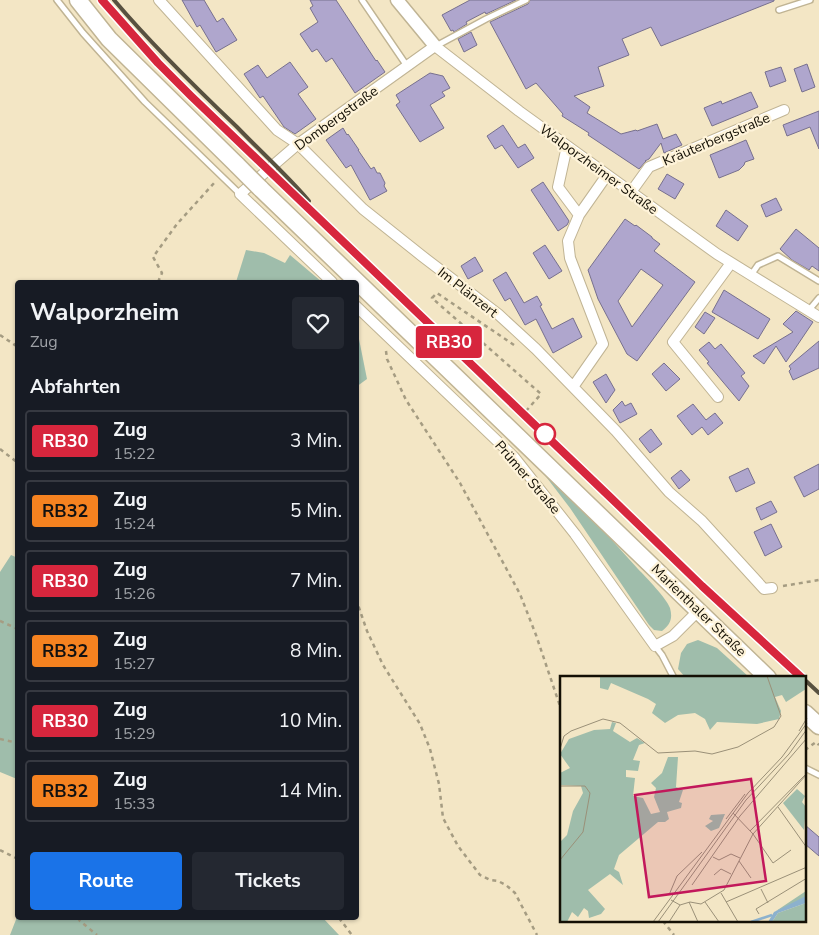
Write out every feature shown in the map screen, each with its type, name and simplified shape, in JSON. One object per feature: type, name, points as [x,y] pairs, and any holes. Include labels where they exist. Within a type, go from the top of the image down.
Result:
[{"type":"main road","name":"Marienthaler Straße","points":[[78,0],[109,39],[356,280]]},
{"type":"main road","name":"Marienthaler Straße","points":[[359,283],[766,676]]},
{"type":"main road","points":[[806,714],[819,726]]},
{"type":"street","name":"Im Plänzert","points":[[159,0],[277,130],[298,144],[363,209],[498,314],[573,386],[616,431],[669,492],[702,522],[764,589],[772,588]]},
{"type":"street","name":"Walporzheimer Straße","points":[[397,0],[435,46],[519,111],[716,254],[819,317]]},
{"type":"street","name":"Dombergstraße","points":[[240,194],[298,144],[435,46]]},
{"type":"street","name":"Kräuterbergstraße","points":[[631,192],[649,167],[784,110]]},
{"type":"street","points":[[567,146],[558,187],[579,215]]},
{"type":"street","points":[[573,386],[603,344],[570,258],[568,241],[579,215],[607,175]]},
{"type":"street","points":[[240,194],[330,280]]},
{"type":"street","points":[[718,398],[673,342],[731,263]]},
{"type":"street","name":"Prümer Straße","points":[[359,309],[514,457],[576,534],[655,646]]},
{"type":"street","points":[[655,646],[673,636],[699,610]]},
{"type":"lane","points":[[57,0],[83,33],[146,102],[240,194]]},
{"type":"lane","points":[[362,0],[407,66]]},
{"type":"lane","points":[[435,46],[526,0]]},
{"type":"lane","points":[[778,10],[810,0]]},
{"type":"lane","points":[[751,275],[758,265],[778,256],[819,281]]},
{"type":"lane","points":[[809,310],[819,298]]},
{"type":"lane","name":"Prümer Straße","points":[[655,646],[673,676]]},
{"type":"lane","points":[[806,768],[819,774]]},
{"type":"path","points":[[159,280],[162,273],[154,257],[177,224],[222,175]]},
{"type":"path","points":[[516,347],[437,293],[432,298],[541,394],[535,404],[526,411]]},
{"type":"path","points":[[382,332],[387,359],[406,400],[460,483],[520,594],[560,706]]},
{"type":"path","points":[[0,335],[15,345]]},
{"type":"path","points":[[0,449],[15,461]]},
{"type":"path","points":[[772,588],[819,580]]},
{"type":"path","points":[[359,609],[366,631],[383,665],[420,724],[430,749],[443,818],[458,846],[480,875],[506,885],[515,893],[537,935]]},
{"type":"path","points":[[0,621],[15,628]]},
{"type":"path","points":[[0,739],[15,742]]},
{"type":"path","points":[[806,749],[816,742],[819,745]]},
{"type":"path","points":[[0,850],[15,858]]},
{"type":"path","points":[[79,920],[97,935]]},
{"type":"path","points":[[340,920],[352,935]]},
{"type":"path","points":[[664,922],[674,935]]},
{"type":"green space","points":[[246,250],[264,253],[285,263],[290,255],[320,280],[237,280]]},
{"type":"green space","points":[[359,339],[367,379],[359,385]]},
{"type":"green space","points":[[534,461],[588,514],[665,599],[670,608],[671,619],[662,631],[654,630],[649,625],[570,508]]},
{"type":"green space","points":[[11,555],[15,557],[15,778],[0,772],[0,572]]},
{"type":"green space","points":[[698,640],[717,648],[748,676],[684,676],[678,669],[681,653],[687,644]]},
{"type":"green space","points":[[16,920],[325,920],[339,935],[10,935]]},
{"type":"building","points":[[182,0],[204,0],[217,22],[223,18],[237,40],[216,52],[200,25],[197,27]]},
{"type":"building","points":[[310,0],[336,0],[385,72],[355,93],[332,58],[326,62],[317,49],[312,52],[300,34],[318,22],[310,8],[313,6]]},
{"type":"building","points":[[470,0],[516,0],[486,14],[485,12],[466,22],[467,24],[454,32],[453,30],[451,31],[442,15]]},
{"type":"building","points":[[530,0],[774,1],[661,46],[651,27],[622,39],[629,55],[598,67],[604,86],[574,96],[590,107],[587,113],[621,134],[657,124],[663,139],[676,134],[682,145],[664,153],[661,143],[639,169],[562,116],[563,114],[536,83],[526,89],[490,22],[528,4]]},
{"type":"building","points":[[471,32],[477,45],[464,52],[458,39]]},
{"type":"building","points":[[290,62],[308,87],[298,94],[316,119],[295,134],[284,127],[263,96],[260,98],[244,74],[258,65],[267,78]]},
{"type":"building","points":[[807,64],[815,87],[802,92],[794,69]]},
{"type":"building","points":[[781,67],[786,81],[770,87],[765,72]]},
{"type":"building","points":[[430,73],[443,76],[450,88],[442,92],[445,96],[430,105],[444,128],[420,142],[396,105],[400,102],[396,95]]},
{"type":"building","points":[[751,92],[758,107],[712,126],[704,108],[721,101],[722,104]]},
{"type":"building","points":[[819,111],[819,149],[810,127],[787,136],[783,125]]},
{"type":"building","points":[[503,125],[518,148],[525,144],[534,158],[518,168],[502,145],[495,149],[487,136]]},
{"type":"building","points":[[343,128],[371,169],[374,167],[377,173],[380,173],[385,183],[384,186],[387,191],[370,200],[351,165],[346,168],[326,140]]},
{"type":"building","points":[[746,140],[754,159],[745,162],[739,170],[719,178],[710,155]]},
{"type":"building","points":[[667,174],[684,184],[675,199],[658,189]]},
{"type":"building","points":[[543,182],[569,221],[567,225],[558,231],[531,190]]},
{"type":"building","points":[[776,198],[782,210],[766,217],[761,205]]},
{"type":"building","points":[[726,210],[748,226],[738,241],[716,226]]},
{"type":"building","points":[[625,219],[636,225],[660,244],[654,251],[695,282],[637,361],[627,354],[598,299],[588,270]],"holes":[[[641,269],[663,285],[632,327],[618,301]]]},
{"type":"building","points":[[796,229],[819,248],[819,271],[812,266],[809,270],[792,260],[780,249]]},
{"type":"building","points":[[545,245],[562,271],[549,279],[533,253]]},
{"type":"building","points":[[475,257],[483,271],[468,279],[461,266]]},
{"type":"building","points":[[506,272],[524,303],[537,296],[552,329],[573,318],[582,337],[553,353],[536,319],[525,325],[510,298],[505,301],[493,280]]},
{"type":"building","points":[[724,290],[770,319],[758,339],[712,312]]},
{"type":"building","points":[[796,311],[813,322],[786,362],[776,346],[764,364],[753,356],[793,332],[783,324]]},
{"type":"building","points":[[705,312],[715,318],[704,334],[695,327]]},
{"type":"building","points":[[819,341],[819,368],[793,380],[789,366]]},
{"type":"building","points":[[709,342],[715,349],[721,344],[745,373],[741,376],[749,386],[739,401],[707,363],[709,362],[699,350]]},
{"type":"building","points":[[664,363],[680,379],[666,391],[652,374]]},
{"type":"building","points":[[606,374],[615,390],[606,403],[593,382]]},
{"type":"building","points":[[622,401],[625,406],[631,403],[637,414],[620,423],[613,410]]},
{"type":"building","points":[[693,404],[706,420],[715,413],[723,423],[708,435],[702,427],[692,435],[677,416]]},
{"type":"building","points":[[651,429],[662,444],[650,453],[639,439]]},
{"type":"building","points":[[819,464],[819,489],[804,497],[794,477]]},
{"type":"building","points":[[748,468],[755,483],[736,492],[729,477]]},
{"type":"building","points":[[681,470],[690,480],[679,489],[671,478]]},
{"type":"building","points":[[771,501],[777,512],[761,520],[756,508]]},
{"type":"building","points":[[771,524],[782,547],[765,556],[754,532]]},
{"type":"building","points":[[806,826],[819,837],[819,856],[806,845]]},
{"type":"railway","points":[[102,0],[158,63],[191,96],[702,585],[800,676]]},
{"type":"railway","points":[[114,0],[174,65],[309,201]]},
{"type":"railway","points":[[806,681],[819,693]]},
{"type":"train","name":"RB30","points":[[102,0],[132,35],[191,96],[702,586],[800,676]]}]
